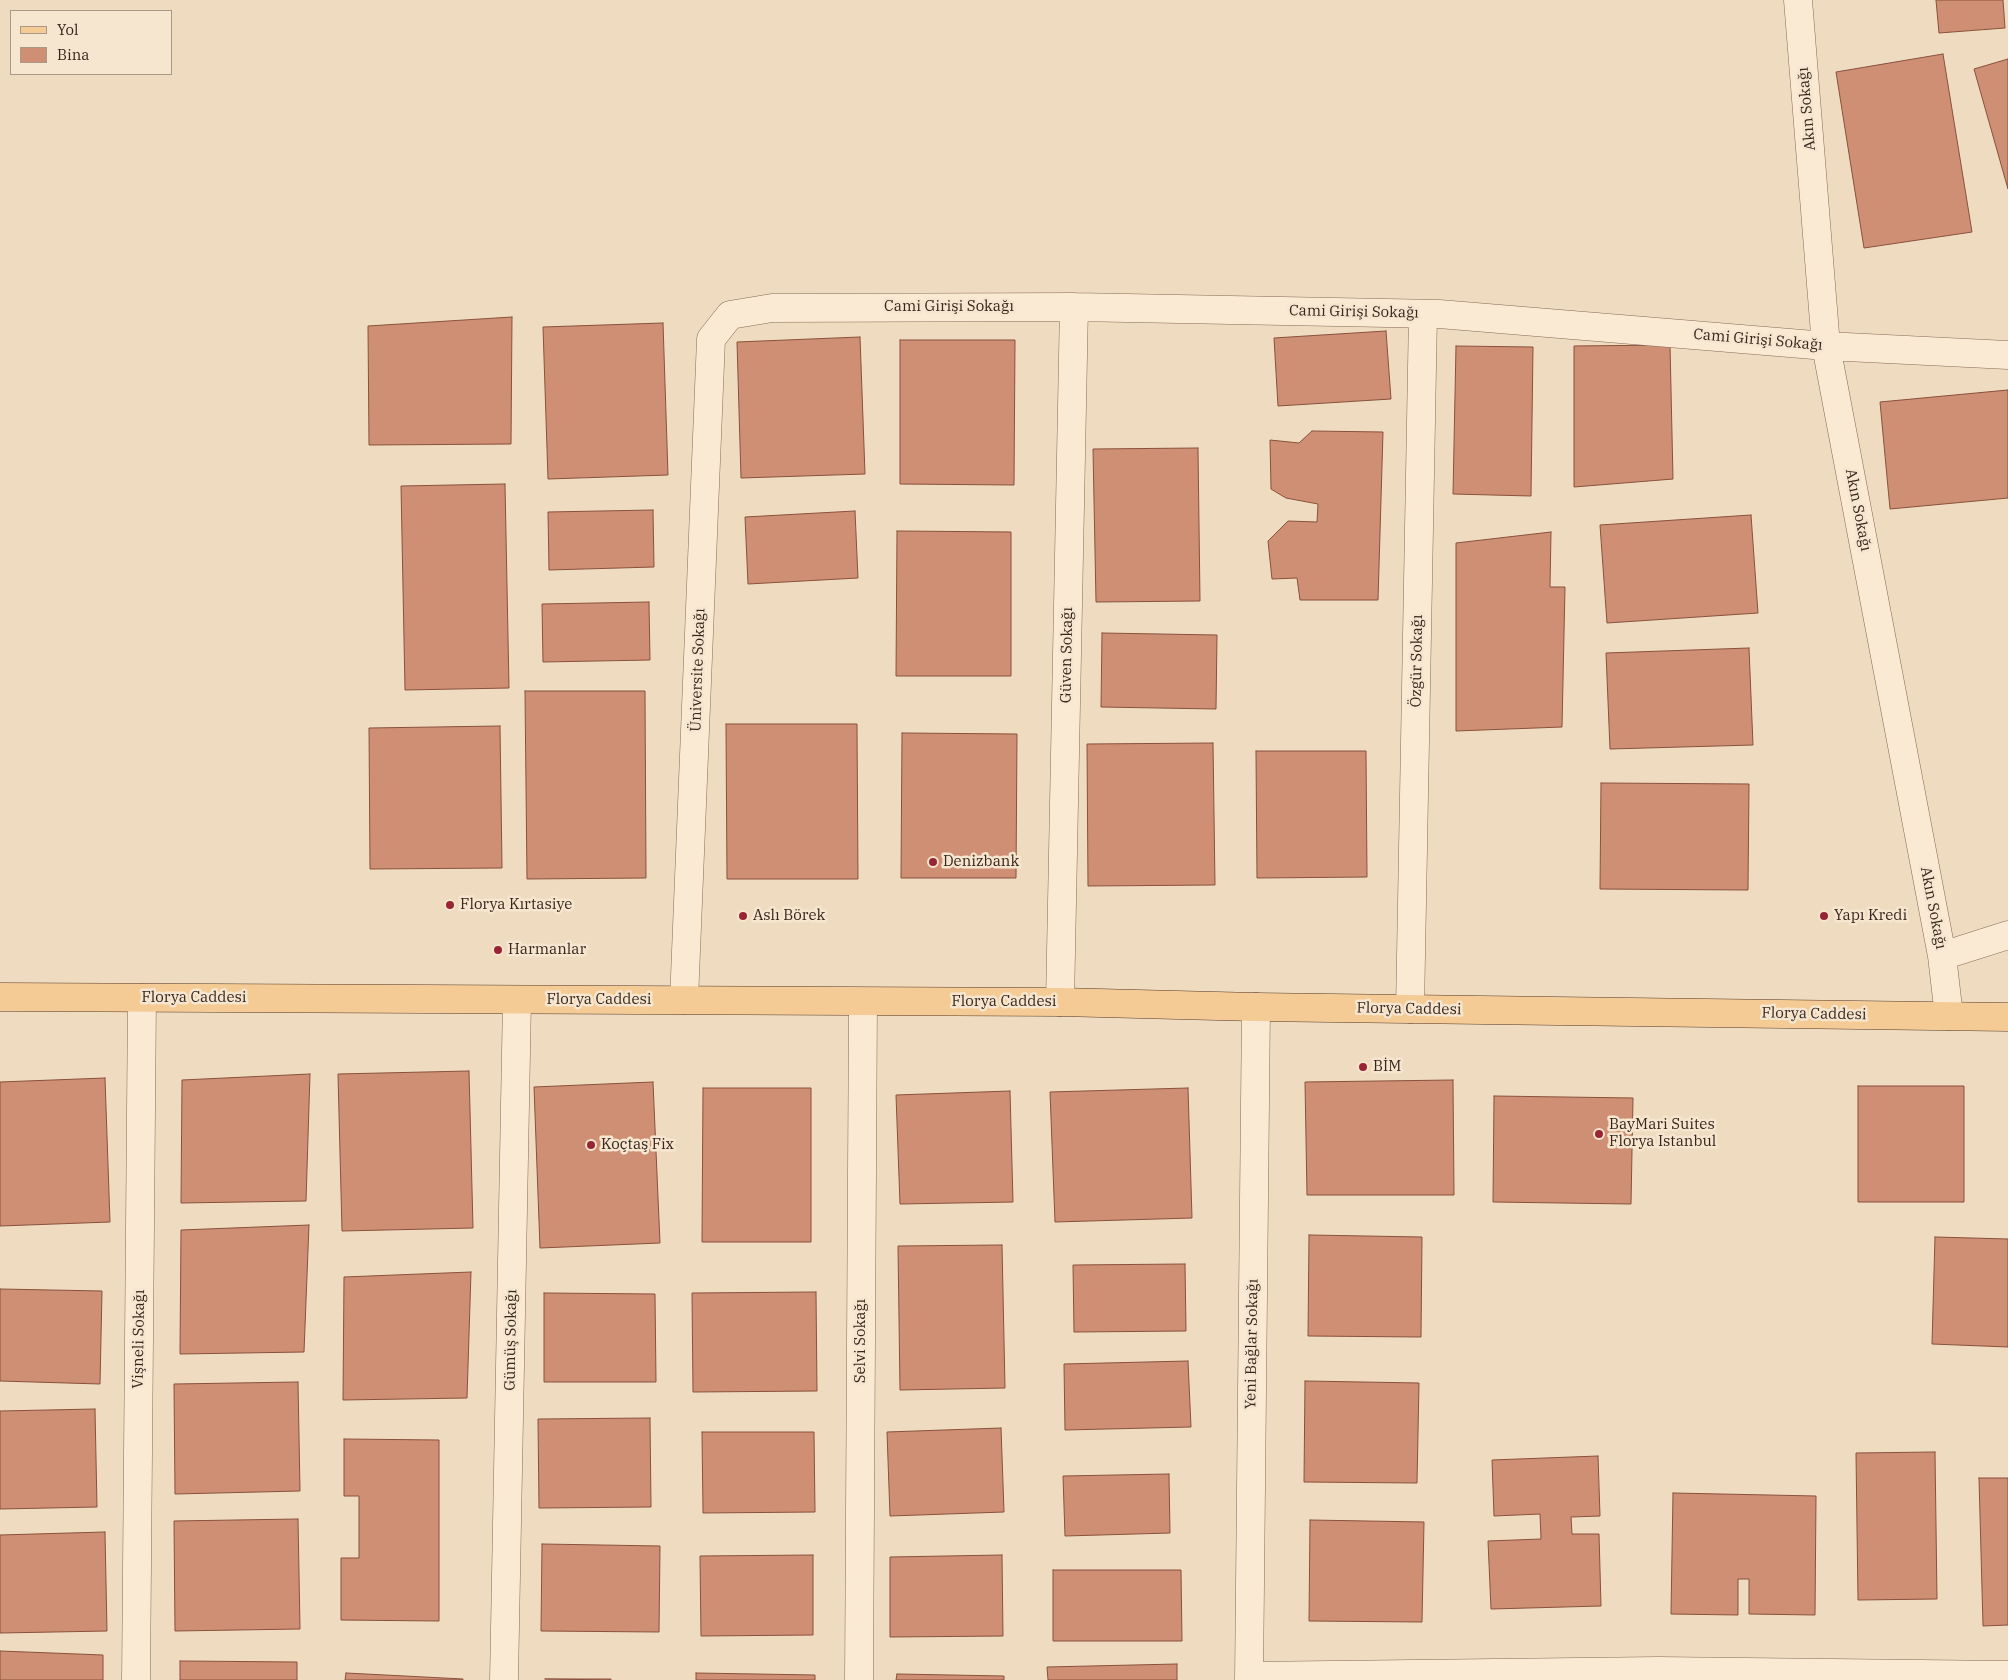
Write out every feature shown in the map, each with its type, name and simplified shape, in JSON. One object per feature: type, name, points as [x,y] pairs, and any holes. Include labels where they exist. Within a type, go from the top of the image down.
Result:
[{"type":"main road","name":"Florya Caddesi","points":[[0,997],[1060,1002],[1256,1007],[2008,1016]]},
{"type":"street","name":"Akın Sokağı","points":[[1798,0],[1826,346],[1942,956],[1949,1016]]},
{"type":"street","name":"Cami Girişi Sokağı","points":[[711,339],[730,314],[772,308],[1074,307],[1424,314],[1826,346],[2008,355]]},
{"type":"street","name":"Güven Sokağı","points":[[1060,1002],[1074,307]]},
{"type":"street","name":"Özgür Sokağı","points":[[1410,1009],[1424,314]]},
{"type":"street","name":"Üniversite Sokağı","points":[[684,1000],[711,339]]},
{"type":"street","points":[[1942,956],[2008,934]]},
{"type":"street","name":"Vişneli Sokağı","points":[[136,1680],[142,998]]},
{"type":"street","name":"Gümüş Sokağı","points":[[504,1680],[517,1000]]},
{"type":"street","name":"Selvi Sokağı","points":[[859,1680],[863,1002]]},
{"type":"street","name":"Yeni Bağlar Sokağı","points":[[1249,1678],[1256,1007]]},
{"type":"street","points":[[1249,1678],[2008,1675]]},
{"type":"building","points":[[1936,0],[2003,0],[2005,28],[1939,33]]},
{"type":"building","points":[[1943,54],[1972,232],[1864,248],[1836,72]]},
{"type":"building","points":[[2008,59],[2008,189],[1974,69]]},
{"type":"building","points":[[512,317],[511,444],[369,445],[368,326]]},
{"type":"building","points":[[663,323],[668,475],[548,479],[543,327]]},
{"type":"building","points":[[1386,331],[1391,399],[1278,406],[1274,338]]},
{"type":"building","points":[[860,337],[865,474],[741,478],[737,342]]},
{"type":"building","points":[[900,340],[1015,340],[1014,485],[900,484]]},
{"type":"building","points":[[1670,345],[1673,479],[1574,487],[1574,346]]},
{"type":"building","points":[[1456,346],[1533,347],[1531,496],[1453,494]]},
{"type":"building","points":[[2008,390],[2008,498],[1890,509],[1880,402]]},
{"type":"building","points":[[1312,431],[1383,432],[1378,600],[1300,600],[1297,578],[1272,579],[1268,541],[1288,521],[1317,522],[1318,504],[1286,498],[1271,489],[1270,440],[1299,443]]},
{"type":"building","points":[[1198,448],[1200,601],[1096,602],[1093,449]]},
{"type":"building","points":[[505,484],[509,688],[405,690],[401,486]]},
{"type":"building","points":[[653,510],[654,567],[549,570],[548,512]]},
{"type":"building","points":[[855,511],[858,578],[748,584],[745,517]]},
{"type":"building","points":[[1751,515],[1758,613],[1607,623],[1600,525]]},
{"type":"building","points":[[897,531],[1011,532],[1011,676],[896,676]]},
{"type":"building","points":[[1551,532],[1550,587],[1565,587],[1562,727],[1456,731],[1456,543]]},
{"type":"building","points":[[649,602],[650,660],[543,662],[542,604]]},
{"type":"building","points":[[1102,633],[1217,635],[1216,709],[1101,707]]},
{"type":"building","points":[[1749,648],[1753,745],[1610,749],[1606,653]]},
{"type":"building","points":[[525,691],[645,691],[646,878],[527,879]]},
{"type":"building","points":[[726,724],[857,724],[858,879],[727,879]]},
{"type":"building","points":[[500,726],[502,868],[370,869],[369,728]]},
{"type":"building","points":[[902,733],[1017,734],[1016,878],[901,878]]},
{"type":"building","points":[[1213,743],[1215,885],[1088,886],[1087,744]]},
{"type":"building","points":[[1256,751],[1366,751],[1367,877],[1257,878]]},
{"type":"building","points":[[1601,783],[1749,784],[1748,890],[1600,889]]},
{"type":"building","points":[[469,1071],[473,1228],[342,1231],[338,1074]]},
{"type":"building","points":[[310,1074],[306,1201],[181,1203],[182,1080]]},
{"type":"building","points":[[105,1078],[110,1222],[0,1226],[0,1082]]},
{"type":"building","points":[[1453,1080],[1454,1195],[1307,1195],[1305,1082]]},
{"type":"building","points":[[653,1082],[660,1243],[540,1248],[534,1087]]},
{"type":"building","points":[[1858,1086],[1964,1086],[1964,1202],[1858,1202]]},
{"type":"building","points":[[703,1088],[811,1088],[811,1242],[702,1242]]},
{"type":"building","points":[[1188,1088],[1192,1218],[1055,1222],[1050,1092]]},
{"type":"building","points":[[1010,1091],[1013,1202],[900,1204],[896,1095]]},
{"type":"building","points":[[1494,1096],[1633,1098],[1631,1204],[1493,1202]]},
{"type":"building","points":[[309,1225],[304,1352],[180,1354],[181,1230]]},
{"type":"building","points":[[1309,1235],[1422,1237],[1421,1337],[1308,1336]]},
{"type":"building","points":[[1935,1237],[2008,1239],[2008,1347],[1932,1344]]},
{"type":"building","points":[[1002,1245],[1005,1388],[900,1390],[898,1246]]},
{"type":"building","points":[[1185,1264],[1186,1331],[1074,1332],[1073,1265]]},
{"type":"building","points":[[471,1272],[467,1398],[343,1400],[344,1277]]},
{"type":"building","points":[[0,1289],[102,1291],[100,1384],[0,1381]]},
{"type":"building","points":[[816,1292],[817,1391],[693,1392],[692,1293]]},
{"type":"building","points":[[544,1293],[655,1294],[656,1382],[544,1382]]},
{"type":"building","points":[[1188,1361],[1191,1427],[1065,1430],[1064,1364]]},
{"type":"building","points":[[1305,1381],[1419,1383],[1417,1483],[1304,1482]]},
{"type":"building","points":[[298,1382],[300,1491],[175,1494],[174,1384]]},
{"type":"building","points":[[95,1409],[97,1507],[0,1509],[0,1411]]},
{"type":"building","points":[[650,1418],[651,1507],[539,1508],[538,1419]]},
{"type":"building","points":[[1001,1428],[1004,1512],[890,1516],[887,1432]]},
{"type":"building","points":[[702,1432],[814,1432],[815,1512],[703,1513]]},
{"type":"building","points":[[344,1439],[439,1440],[439,1621],[341,1620],[341,1558],[359,1558],[359,1496],[344,1496]]},
{"type":"building","points":[[1935,1452],[1937,1599],[1858,1600],[1856,1453]]},
{"type":"building","points":[[1598,1456],[1600,1516],[1571,1517],[1572,1534],[1599,1534],[1601,1606],[1491,1609],[1488,1541],[1541,1539],[1540,1514],[1494,1516],[1492,1460]]},
{"type":"building","points":[[1169,1474],[1170,1533],[1065,1536],[1063,1476]]},
{"type":"building","points":[[1979,1478],[2008,1478],[2008,1625],[1983,1626]]},
{"type":"building","points":[[1673,1493],[1816,1496],[1815,1615],[1749,1614],[1749,1579],[1738,1579],[1738,1615],[1671,1614]]},
{"type":"building","points":[[298,1519],[300,1629],[175,1631],[174,1521]]},
{"type":"building","points":[[1310,1520],[1424,1522],[1422,1622],[1309,1621]]},
{"type":"building","points":[[105,1532],[107,1631],[0,1633],[0,1535]]},
{"type":"building","points":[[542,1544],[660,1546],[659,1632],[541,1631]]},
{"type":"building","points":[[813,1555],[813,1635],[701,1636],[700,1556]]},
{"type":"building","points":[[1002,1555],[1003,1636],[890,1637],[890,1557]]},
{"type":"building","points":[[1053,1570],[1181,1570],[1182,1641],[1053,1641]]},
{"type":"building","points":[[0,1651],[103,1655],[103,1680],[0,1680]]},
{"type":"building","points":[[180,1661],[297,1662],[297,1680],[180,1680]]},
{"type":"building","points":[[1177,1664],[1177,1680],[1048,1680],[1047,1667]]},
{"type":"building","points":[[346,1673],[463,1679],[463,1680],[345,1680]]},
{"type":"building","points":[[696,1673],[815,1675],[815,1680],[696,1680]]},
{"type":"building","points":[[897,1674],[1004,1676],[1004,1680],[896,1680]]},
{"type":"building","points":[[545,1679],[611,1679],[611,1680]]},
{"type":"place","name":"Denizbank","points":[[933,862]]},
{"type":"place","name":"Florya Kırtasiye","points":[[450,905]]},
{"type":"place","name":"Aslı Börek","points":[[743,916]]},
{"type":"place","name":"Yapı Kredi","points":[[1824,916]]},
{"type":"place","name":"Harmanlar","points":[[498,950]]},
{"type":"place","name":"BİM","points":[[1363,1067]]},
{"type":"place","name":"BayMari Suites Florya Istanbul","points":[[1599,1134]]},
{"type":"place","name":"Koçtaş Fix","points":[[591,1145]]}]
